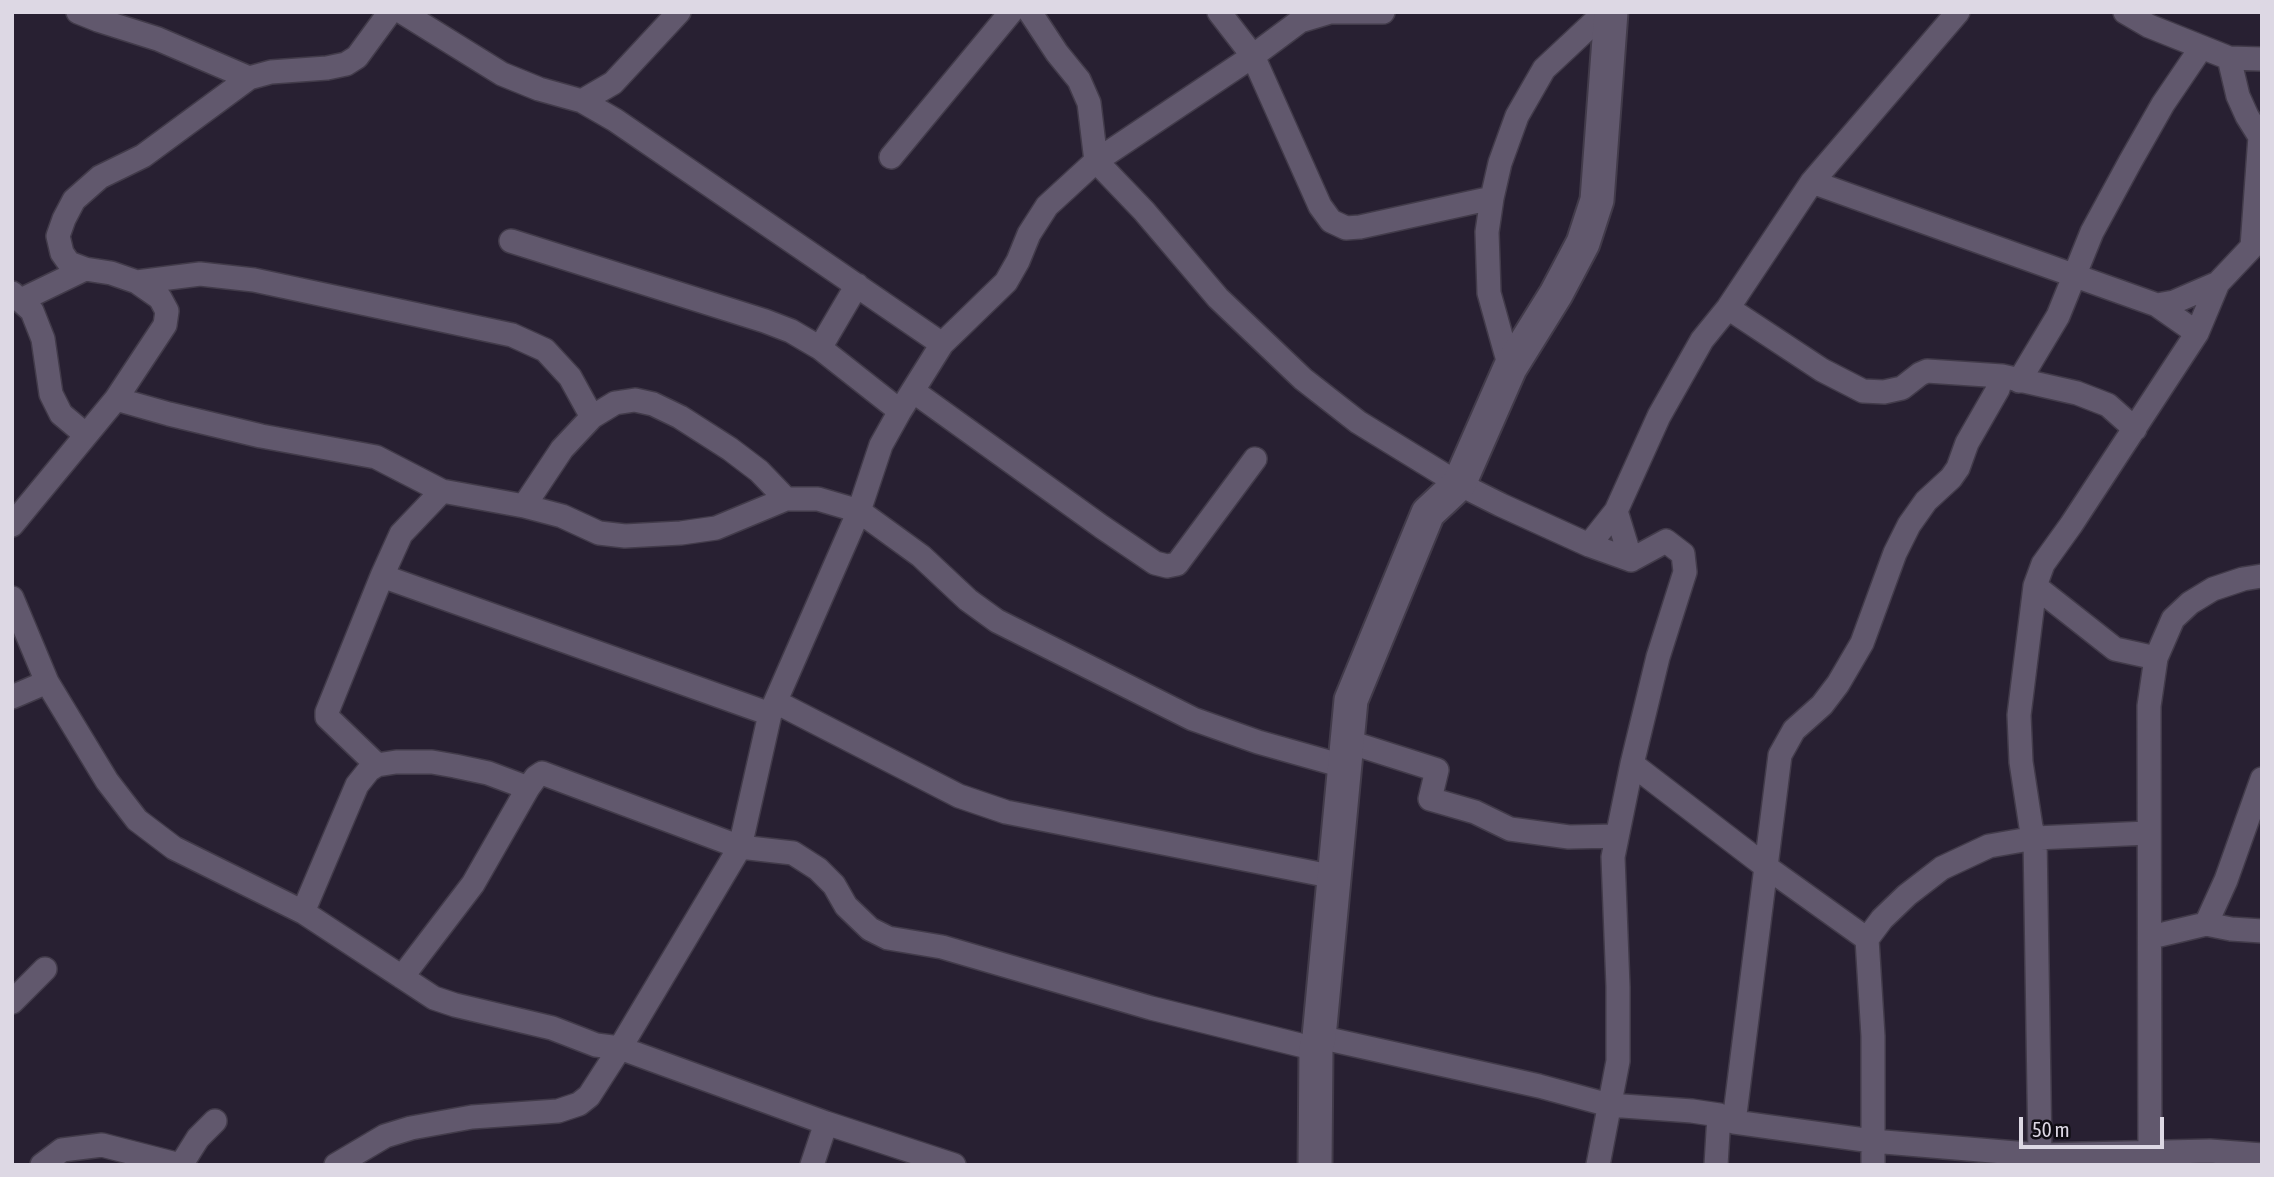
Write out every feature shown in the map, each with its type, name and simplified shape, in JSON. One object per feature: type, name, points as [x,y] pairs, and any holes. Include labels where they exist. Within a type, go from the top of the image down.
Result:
[{"type":"street","points":[[78,12],[158,39],[249,78]]},
{"type":"street","points":[[12,525],[116,399],[165,325],[167,311],[160,298],[137,282],[111,273],[85,270],[69,263],[62,253],[58,236],[74,200],[87,186],[143,156],[249,78],[271,72],[346,64],[357,57],[390,12]]},
{"type":"street","points":[[582,101],[613,83],[679,12]]},
{"type":"street","points":[[891,157],[1011,12]]},
{"type":"street","points":[[1030,12],[1079,80],[1088,103],[1096,160],[1144,211],[1218,298],[1303,379],[1358,422],[1459,484],[1589,545],[1630,560],[1666,541],[1683,554],[1685,572],[1658,657],[1613,857],[1618,1061],[1598,1165]]},
{"type":"street","points":[[1219,12],[1254,56],[1320,206],[1331,221],[1346,228],[1360,227],[1492,198]]},
{"type":"street","points":[[336,1165],[385,1136],[411,1128],[472,1117],[558,1111],[579,1104],[589,1096],[740,846],[773,708],[859,511],[881,444],[942,344],[1006,282],[1029,234],[1047,206],[1096,160],[1254,56],[1300,21],[1330,12],[1383,12]]},
{"type":"street","points":[[1510,368],[1489,293],[1487,232],[1500,163],[1517,117],[1544,69],[1605,12]]},
{"type":"street","points":[[1315,1165],[1318,1043],[1351,700],[1428,513],[1459,484],[1510,368],[1556,294],[1583,243],[1597,200],[1611,12]]},
{"type":"street","points":[[1589,545],[1616,511],[1659,416],[1702,340],[1728,308],[1812,182],[1958,12]]},
{"type":"street","points":[[2125,12],[2149,26],[2229,58],[2262,60]]},
{"type":"street","points":[[416,16],[502,74],[538,89],[582,101],[615,120],[942,344]]},
{"type":"street","points":[[1716,1165],[1727,1119],[1780,755],[1787,740],[1807,717],[1822,705],[1862,643],[1895,553],[1909,525],[1926,501],[1951,478],[1958,468],[1967,443],[1998,389],[2011,378],[2058,316],[2092,232],[2163,104],[2201,48]]},
{"type":"street","points":[[2157,305],[2174,302],[2218,283],[2258,245],[2261,138],[2247,117],[2238,96],[2229,58]]},
{"type":"street","points":[[613,83],[615,120]]},
{"type":"street","points":[[1812,182],[2157,305],[2197,333]]},
{"type":"street","points":[[511,240],[791,331],[820,348],[900,411]]},
{"type":"street","points":[[85,270],[17,297],[32,311],[43,338],[51,394],[61,414],[86,435]]},
{"type":"street","points":[[137,282],[200,274],[254,280],[512,335],[545,350],[569,377],[592,417]]},
{"type":"street","points":[[2040,1155],[2035,838],[2021,762],[2018,715],[2035,586],[2043,564],[2197,333],[2218,283]]},
{"type":"street","points":[[820,348],[857,285]]},
{"type":"street","points":[[1728,308],[1822,370],[1863,391],[1902,388],[1927,371],[2011,378],[2077,393],[2108,405],[2134,429]]},
{"type":"street","points":[[913,391],[1134,549],[1155,563],[1167,566],[1177,564],[1255,459]]},
{"type":"street","points":[[116,399],[261,436],[376,457],[442,491],[562,516],[599,533],[625,536],[716,528],[786,499],[818,499],[859,511],[921,556],[968,600],[997,621],[1193,719],[1258,742],[1437,770],[1430,799],[1475,813],[1510,828],[1569,837],[1616,836]]},
{"type":"street","points":[[524,506],[562,449],[592,417],[615,403],[635,400],[653,404],[680,417],[730,449],[759,471],[786,499]]},
{"type":"street","points":[[377,765],[327,717],[334,692],[401,534],[442,491]]},
{"type":"street","points":[[1616,511],[1630,560]]},
{"type":"street","points":[[382,576],[773,708],[959,796],[1006,813],[1335,877]]},
{"type":"street","points":[[2150,1159],[2149,706],[2156,658],[2173,619],[2189,603],[2213,589],[2262,576]]},
{"type":"street","points":[[2035,586],[2115,649],[2156,658]]},
{"type":"street","points":[[12,598],[47,682],[107,781],[137,820],[174,848],[303,912],[434,998],[526,1021],[596,1045],[620,1048],[826,1123],[954,1165]]},
{"type":"street","points":[[12,697],[47,682]]},
{"type":"street","points":[[303,912],[357,785],[369,770],[377,765],[432,762],[488,773],[528,788]]},
{"type":"street","points":[[1632,764],[1765,866],[1867,939]]},
{"type":"street","points":[[402,977],[473,884],[528,788],[536,777],[548,773],[740,846],[793,853],[818,869],[834,885],[846,906],[870,929],[888,938],[943,947],[1150,1008],[1539,1086],[1609,1105],[1692,1111],[1727,1119],[1872,1141],[2040,1155],[2150,1159],[2210,1152],[2262,1156]]},
{"type":"street","points":[[2206,924],[2226,880],[2262,779]]},
{"type":"street","points":[[1873,1165],[1873,1036],[1867,939],[1882,919],[1941,868],[1989,846],[2035,838],[2148,833]]},
{"type":"street","points":[[2151,937],[2206,924],[2262,931]]},
{"type":"street","points":[[12,1002],[46,969]]},
{"type":"street","points":[[42,1165],[62,1150],[102,1145],[181,1165],[198,1138],[215,1121]]},
{"type":"street","points":[[812,1165],[826,1123]]}]
